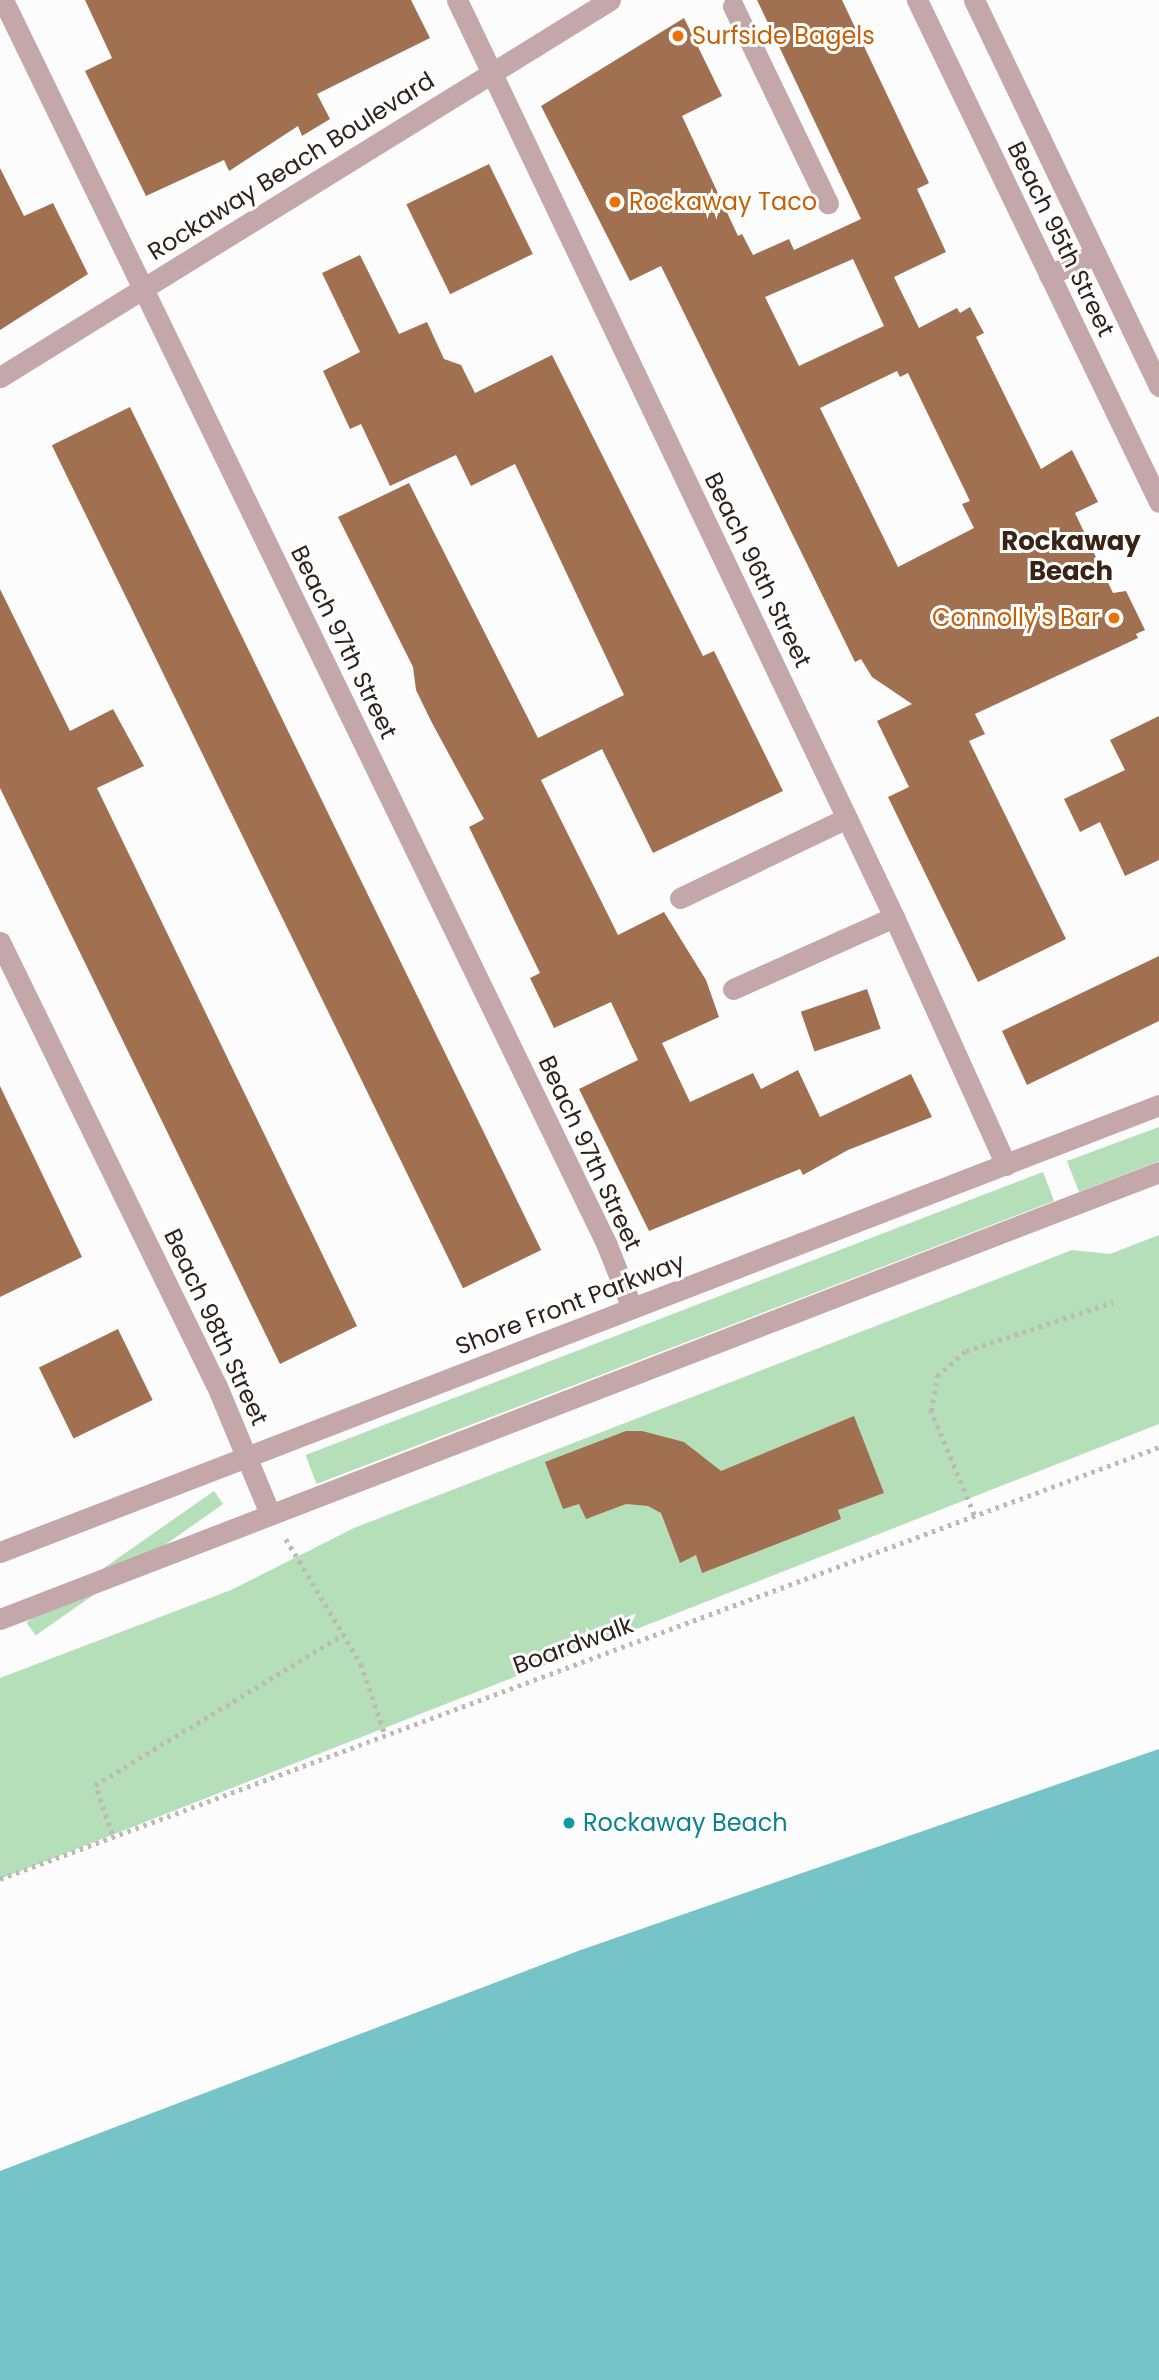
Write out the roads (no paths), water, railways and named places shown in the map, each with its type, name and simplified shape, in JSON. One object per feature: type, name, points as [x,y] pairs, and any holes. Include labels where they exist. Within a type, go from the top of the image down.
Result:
[{"type":"street","name":"Beach 97th Street","points":[[3,0],[606,1243],[632,1308]]},
{"type":"street","name":"Beach 96th Street","points":[[457,0],[894,917],[1006,1165]]},
{"type":"street","name":"Rockaway Beach Boulevard","points":[[0,377],[610,0]]},
{"type":"street","name":"Beach 95th Street","points":[[917,0],[1159,502]]},
{"type":"street","name":"Beach 95th Street","points":[[974,0],[1159,386]]},
{"type":"street","points":[[733,6],[828,202]]},
{"type":"street","points":[[1049,275],[1096,254]]},
{"type":"street","points":[[680,898],[847,818]]},
{"type":"street","points":[[733,989],[894,917]]},
{"type":"street","name":"Beach 98th Street","points":[[0,942],[247,1456],[270,1514]]},
{"type":"street","name":"Shore Front Parkway","points":[[0,1552],[1159,1105]]},
{"type":"street","points":[[0,1619],[1159,1172]]},
{"type":"water","points":[[1159,1749],[1159,2380],[0,2380],[0,2171],[578,1951]]},
{"type":"place","name":"Surfside Bagels","points":[[678,36]]},
{"type":"place","name":"Rockaway Taco","points":[[615,202]]},
{"type":"place","name":"Connolly's Bar","points":[[1114,618]]},
{"type":"place","name":"Rockaway Beach","points":[[569,1823]]},
{"type":"district","name":"Rockaway Beach","points":[[1071,557]]}]
